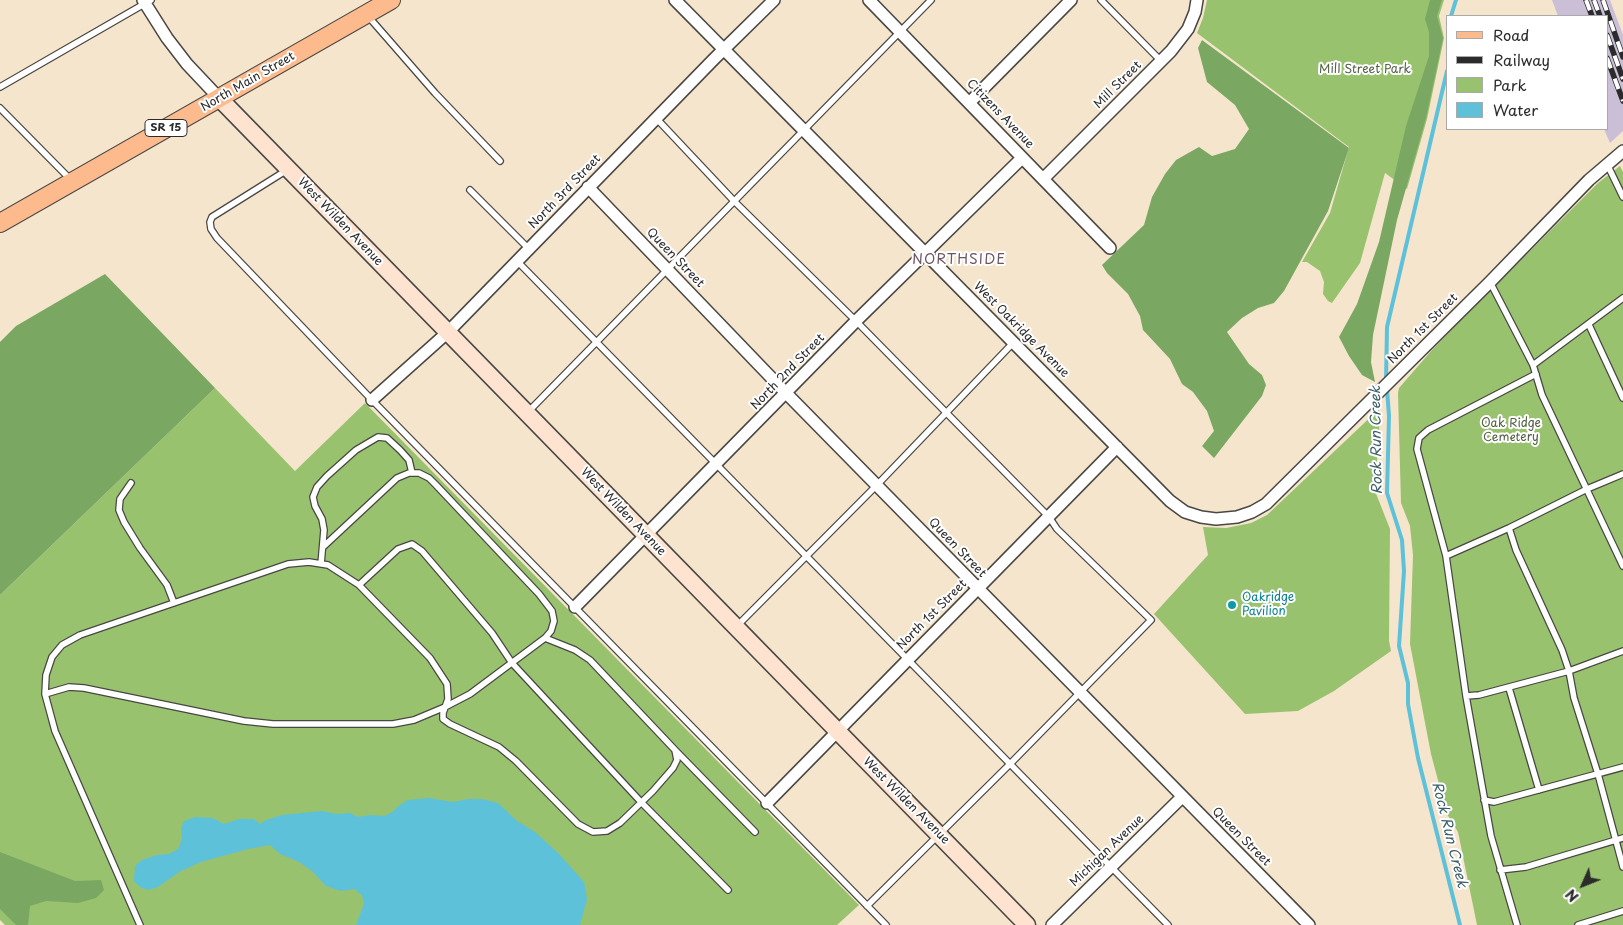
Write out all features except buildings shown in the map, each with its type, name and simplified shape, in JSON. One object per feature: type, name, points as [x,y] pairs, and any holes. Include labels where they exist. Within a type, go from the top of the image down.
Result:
[{"type":"main road","name":"North Main Street","points":[[0,223],[391,0]]},
{"type":"street","name":"West Oakridge Avenue","points":[[675,0],[1170,501],[1185,512],[1208,518],[1237,517]]},
{"type":"street","name":"North 3rd Street","points":[[372,400],[448,332],[656,118],[774,0]]},
{"type":"street","name":"Citizens Avenue","points":[[869,0],[1110,248]]},
{"type":"street","points":[[970,102],[1071,0]]},
{"type":"street","name":"Mill Street","points":[[1043,179],[1181,40],[1195,12],[1197,0]]},
{"type":"street","points":[[147,1],[168,38],[187,64],[219,98]]},
{"type":"street","name":"West Wilden Avenue","points":[[219,98],[1027,925]]},
{"type":"street","name":"North 1st Street","points":[[1237,517],[1252,512],[1266,504],[1606,164],[1623,151]]},
{"type":"street","name":"North 2nd Street","points":[[575,607],[856,321],[1022,158]]},
{"type":"street","name":"Queen Street","points":[[588,188],[786,393],[1309,925]]},
{"type":"street","name":"North 1st Street","points":[[767,803],[1117,447]]},
{"type":"street","name":"Michigan Avenue","points":[[1052,925],[1182,797]]},
{"type":"lane","points":[[527,413],[931,0]]},
{"type":"lane","points":[[1101,0],[1161,61]]},
{"type":"lane","points":[[0,87],[147,1]]},
{"type":"lane","points":[[366,14],[435,93],[500,161]]},
{"type":"lane","points":[[0,108],[72,182]]},
{"type":"lane","points":[[656,118],[735,202],[946,412],[1048,517],[1057,529],[1151,620],[867,906]]},
{"type":"lane","points":[[1606,164],[1623,197]]},
{"type":"lane","points":[[289,169],[218,213],[210,222],[211,229],[217,238],[372,400],[886,925]]},
{"type":"lane","points":[[470,190],[529,249]]},
{"type":"lane","points":[[517,261],[1168,925]]},
{"type":"lane","points":[[1490,282],[1533,365],[1542,395],[1623,566]]},
{"type":"lane","points":[[1533,365],[1623,298]]},
{"type":"lane","points":[[1589,325],[1623,398]]},
{"type":"lane","points":[[736,627],[877,485],[1014,342]]},
{"type":"lane","points":[[1516,925],[1500,870],[1484,800],[1466,696],[1446,556],[1417,449],[1419,438],[1428,430],[1536,374]]},
{"type":"lane","points":[[321,564],[324,530],[322,518],[315,506],[313,497],[317,487],[327,476],[349,456],[378,437],[387,438],[409,460],[412,473]]},
{"type":"lane","points":[[45,694],[69,687],[84,688],[244,721],[273,724],[393,724],[414,720],[470,694],[545,638],[554,621],[552,611],[539,594],[436,485],[419,473],[412,473],[397,478],[323,548]]},
{"type":"lane","points":[[1446,556],[1510,528],[1587,489],[1623,474]]},
{"type":"lane","points":[[131,483],[120,499],[119,510],[140,548],[166,585],[174,603]]},
{"type":"lane","points":[[1510,528],[1516,550],[1562,650],[1569,671],[1574,698],[1598,774],[1623,868]]},
{"type":"lane","points":[[359,585],[398,549],[412,544],[422,551],[492,633],[512,663],[641,802],[728,890]]},
{"type":"lane","points":[[140,925],[55,730],[45,694],[46,675],[52,657],[62,644],[80,635],[288,564],[309,562],[328,565],[359,585],[430,658],[446,684],[448,699],[443,719],[499,747],[516,761],[578,824],[593,832],[607,831],[620,823],[641,802],[674,768],[677,760],[674,750]]},
{"type":"lane","points":[[545,638],[575,650],[590,660],[674,750],[755,832]]},
{"type":"lane","points":[[1466,696],[1509,688],[1569,671],[1623,651]]},
{"type":"lane","points":[[1509,688],[1539,790]]},
{"type":"lane","points":[[1484,800],[1494,802],[1623,766]]},
{"type":"lane","points":[[1500,870],[1526,867],[1623,838]]},
{"type":"lane","points":[[1578,925],[1623,912]]},
{"type":"shaded area","points":[[1552,0],[1610,0],[1623,35],[1623,131],[1610,143],[1604,130],[1608,130],[1608,15],[1558,15]]},
{"type":"green space","name":"Mill Street Park","points":[[1207,0],[1444,0],[1439,16],[1444,38],[1427,119],[1407,189],[1385,173],[1360,263],[1332,303],[1323,294],[1324,282],[1320,271],[1307,262],[1302,262],[1330,213],[1349,147],[1197,33]]},
{"type":"green space","points":[[1430,0],[1442,0],[1437,16],[1443,38],[1426,118],[1397,220],[1373,335],[1371,362],[1375,382],[1362,375],[1339,337],[1357,304],[1379,242],[1406,126],[1429,56],[1429,32],[1425,19]]},
{"type":"green space","points":[[1202,40],[1349,148],[1328,211],[1284,291],[1274,303],[1258,308],[1242,318],[1227,332],[1249,364],[1262,375],[1266,385],[1262,396],[1214,458],[1202,446],[1214,431],[1207,411],[1193,392],[1182,384],[1170,359],[1143,330],[1140,316],[1128,294],[1107,273],[1102,265],[1144,225],[1152,197],[1165,174],[1176,160],[1199,147],[1212,156],[1235,149],[1249,129],[1235,105],[1207,82],[1198,48]]},
{"type":"green space","name":"Oak Ridge Cemetery","points":[[1620,166],[1623,172],[1623,925],[1477,925],[1458,832],[1447,814],[1431,754],[1410,644],[1413,555],[1410,526],[1401,503],[1398,393],[1399,388],[1459,322],[1598,183]]},
{"type":"green space","points":[[105,274],[215,388],[0,595],[0,342],[16,326]]},
{"type":"green space","points":[[215,388],[295,471],[365,403],[859,905],[837,925],[5,925],[0,920],[0,595]]},
{"type":"green space","points":[[1379,409],[1375,491],[1390,529],[1389,641],[1391,651],[1334,691],[1298,711],[1245,714],[1154,614],[1208,555],[1203,527],[1226,528],[1251,523],[1267,515]]},
{"type":"green space","points":[[0,852],[75,881],[101,880],[104,890],[96,898],[78,903],[46,901],[30,906],[28,925],[16,925],[0,909]]},
{"type":"water","points":[[429,798],[453,802],[482,799],[498,803],[517,821],[535,832],[558,853],[584,882],[587,899],[580,925],[356,925],[364,904],[362,895],[354,889],[341,891],[326,886],[312,871],[299,862],[280,854],[270,845],[201,862],[179,872],[158,887],[148,890],[140,887],[134,881],[135,866],[142,860],[157,855],[169,854],[178,849],[182,839],[181,829],[184,821],[195,817],[213,818],[224,824],[239,819],[254,819],[260,824],[282,815],[322,811],[336,814],[350,813],[358,817],[370,815],[384,816],[408,800]]},
{"type":"waterway","name":"Rock Run Creek","points":[[1451,15],[1456,0]]},
{"type":"waterway","name":"Rock Run Creek","points":[[1386,382],[1387,327],[1446,75]]},
{"type":"waterway","name":"Rock Run Creek","points":[[1387,389],[1389,416],[1387,493],[1402,540],[1404,571],[1399,646],[1408,683],[1408,704],[1418,758],[1460,925]]},
{"type":"railway","points":[[1586,0],[1592,15]]},
{"type":"railway","points":[[1594,0],[1600,15]]},
{"type":"railway","points":[[1603,0],[1623,57]]},
{"type":"railway","points":[[1608,38],[1623,79]]},
{"type":"railway","points":[[1608,61],[1623,101]]},
{"type":"place","name":"Oakridge Pavilion","points":[[1232,605]]},
{"type":"district","name":"NORTHSIDE","points":[[959,260]]}]
